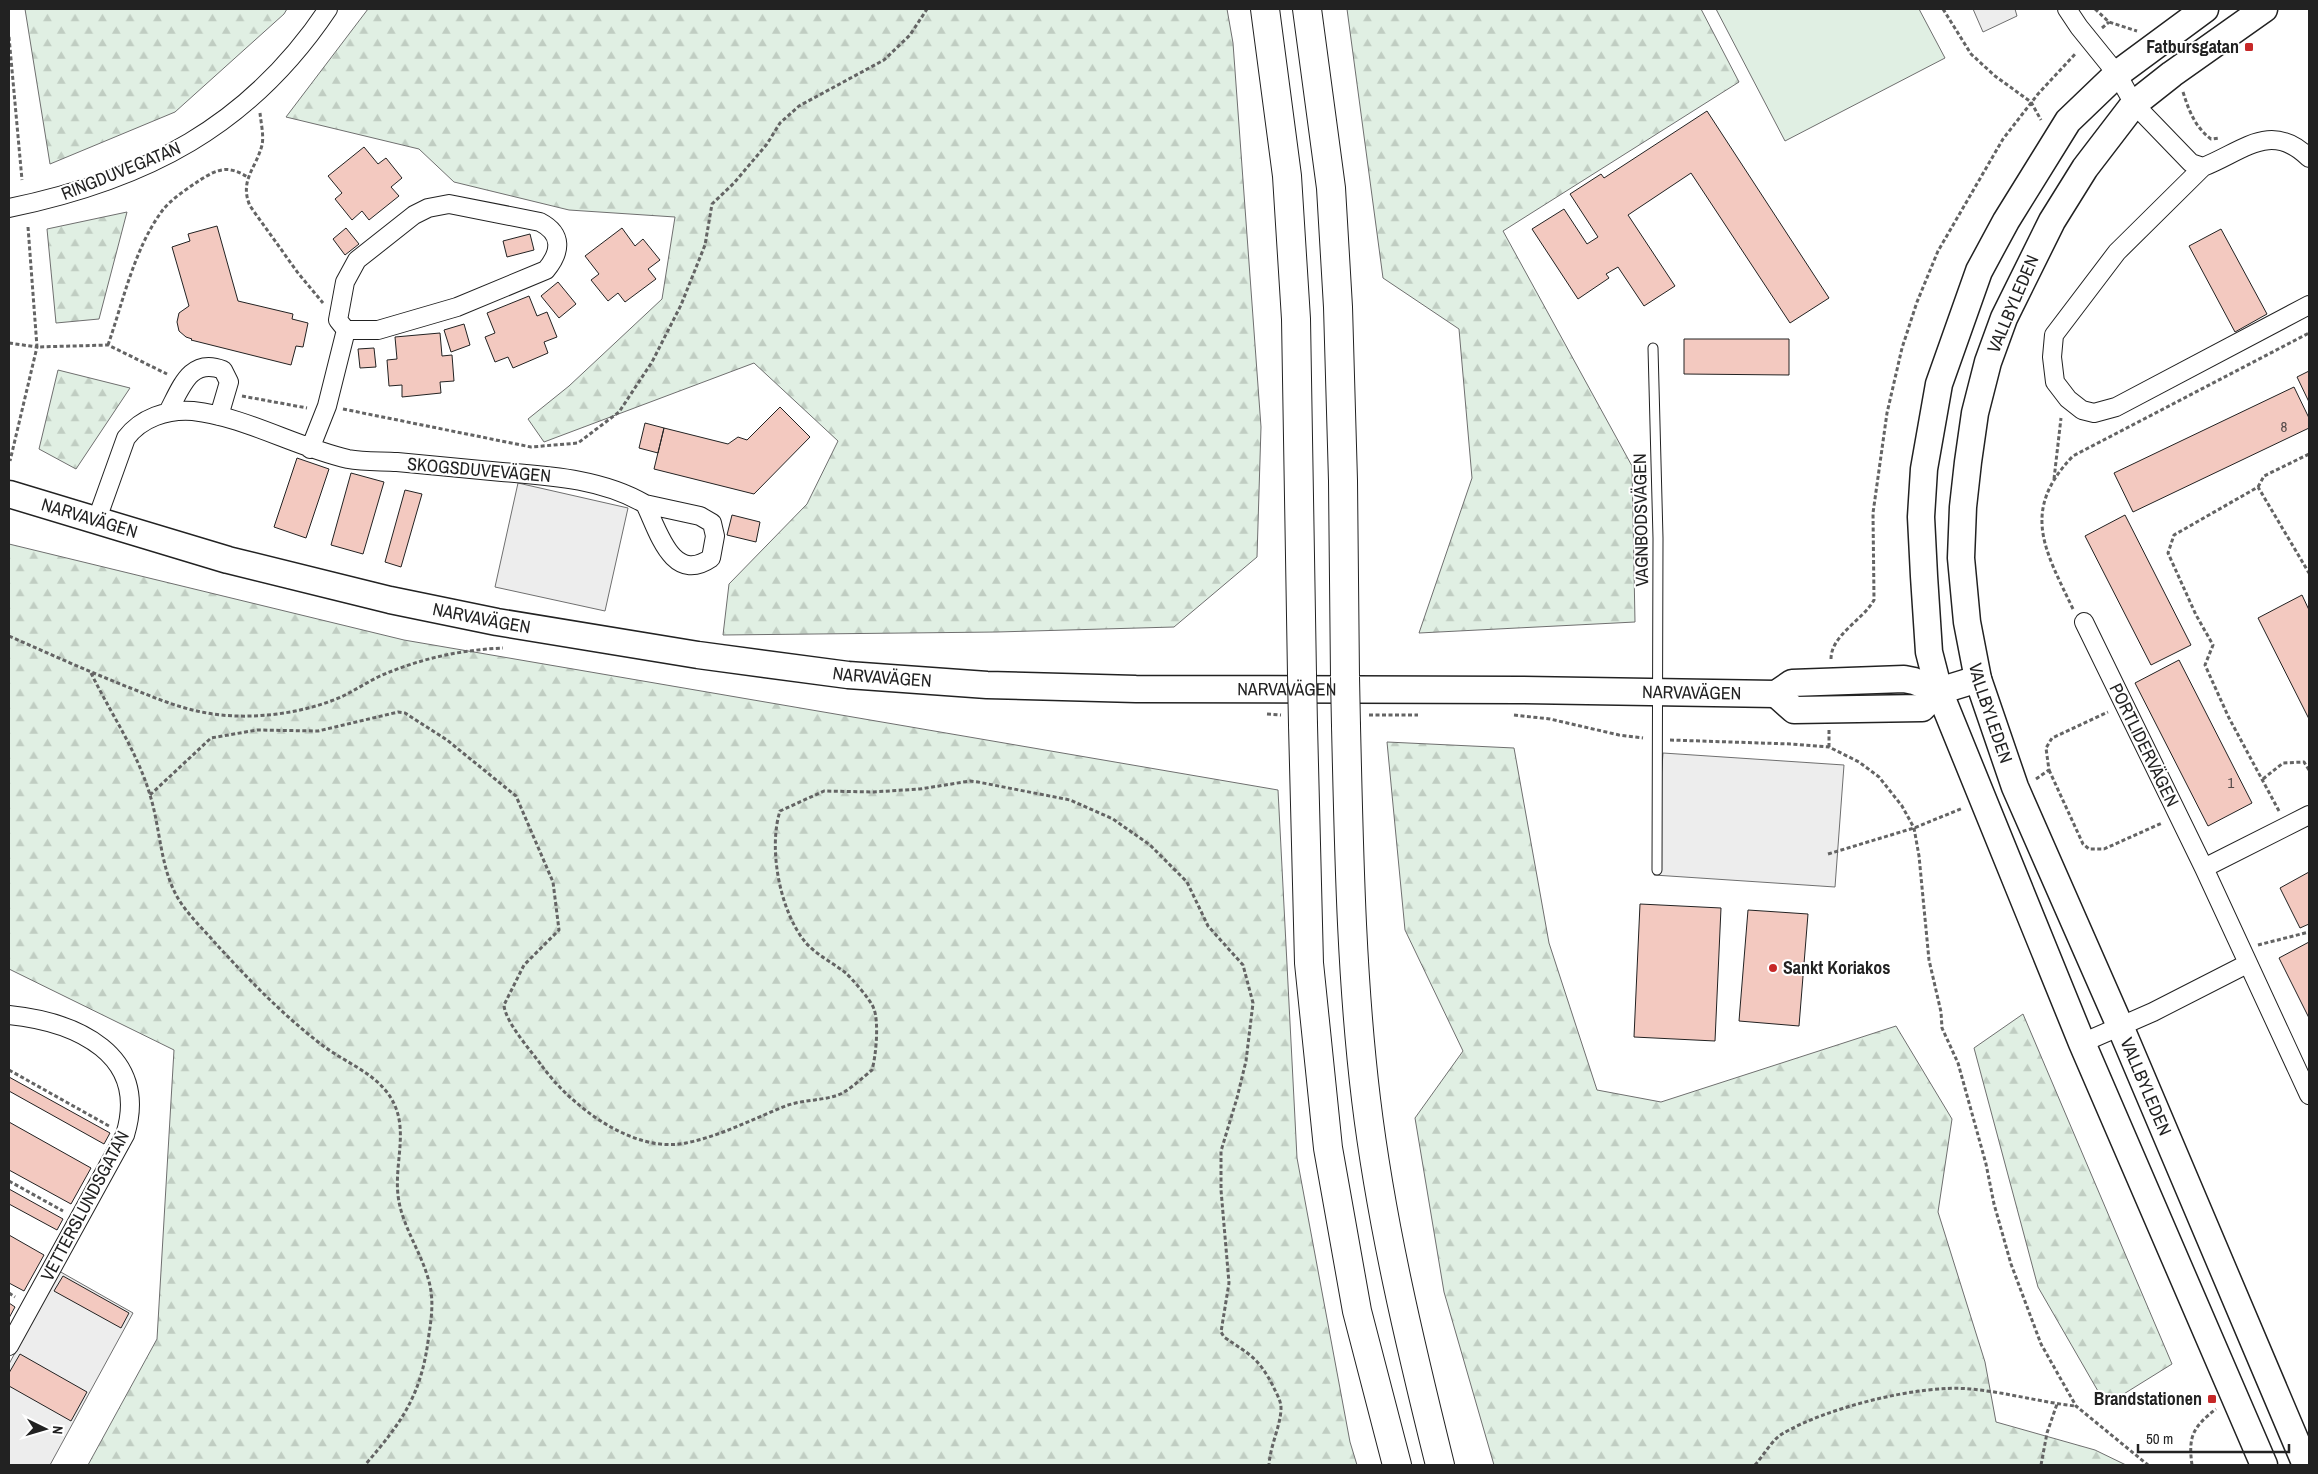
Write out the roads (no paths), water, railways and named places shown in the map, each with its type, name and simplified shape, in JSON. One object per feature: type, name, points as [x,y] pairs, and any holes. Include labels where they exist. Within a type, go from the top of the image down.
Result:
[{"type":"highway","points":[[1265,9],[1287,176],[1296,319],[1309,963],[1328,1148],[1357,1311],[1397,1465]]},
{"type":"highway","points":[[1307,9],[1331,188],[1338,307],[1343,481],[1350,921],[1366,1099],[1385,1226],[1404,1321],[1440,1465]]},
{"type":"main road","name":"VALLBYLEDEN","points":[[2205,9],[2117,74],[2068,121],[2006,221],[1979,271],[1939,384],[1924,469],[1922,516],[1930,652],[1939,690],[2082,1043],[2264,1465]]},
{"type":"main road","name":"VALLBYLEDEN","points":[[2264,9],[2172,74],[2134,104],[2085,168],[2052,221],[2004,318],[1988,362],[1975,413],[1963,507],[1961,549],[1967,622],[1978,679],[2015,788],[2120,1026],[2306,1465]]},
{"type":"main road","name":"NARVAVÄGEN","points":[[9,494],[228,560],[390,600],[498,622],[660,649],[848,675],[987,685],[1136,689],[1776,694],[1792,683],[1881,680],[1914,681],[1939,690]]},
{"type":"main road","points":[[1881,680],[1908,661],[1915,653],[1928,628]]},
{"type":"main road","points":[[1776,694],[1794,710],[1830,711],[1922,708],[1939,690],[1978,679]]},
{"type":"street","name":"RINGDUVEGATAN","points":[[9,208],[46,201],[107,181],[155,162],[195,141],[242,108],[282,69],[328,9]]},
{"type":"street","points":[[2067,9],[2117,74],[2134,104],[2190,164],[2203,167]]},
{"type":"street","points":[[2309,158],[2301,150],[2276,139],[2253,143],[2203,167],[2117,252],[2054,336],[2052,357],[2055,382],[2082,410],[2094,413],[2116,406],[2309,306]]},
{"type":"street","points":[[310,449],[327,406],[342,325],[345,282],[357,260],[414,214],[428,208],[449,204],[540,222],[555,234],[558,247],[556,259],[546,270],[457,307],[378,330],[342,325]]},
{"type":"street","points":[[168,412],[189,377],[198,368],[211,366],[223,370],[229,382],[218,416]]},
{"type":"street","name":"SKOGSDUVEVÄGEN","points":[[97,519],[126,438],[132,430],[147,419],[168,412],[191,411],[218,416],[310,449],[350,459],[566,478],[609,489],[645,504]]},
{"type":"street","name":"PORTLIDERVÄGEN","points":[[2084,622],[2204,868],[2309,1095]]},
{"type":"street","points":[[2204,868],[2309,815]]},
{"type":"street","points":[[2082,1043],[2218,980],[2245,959]]},
{"type":"street","name":"VETTERSLUNDSGATAN","points":[[9,1015],[46,1020],[81,1034],[105,1051],[123,1070],[130,1088],[130,1120],[125,1135],[9,1346]]},
{"type":"lane","name":"VAGNBODSVÄGEN","points":[[1653,348],[1658,538],[1657,870]]},
{"type":"place","name":"Fatbursgatan","points":[[2249,47]]},
{"type":"place","name":"Sankt Koriakos","points":[[1773,968]]},
{"type":"place","name":"Brandstationen","points":[[2212,1399]]}]
